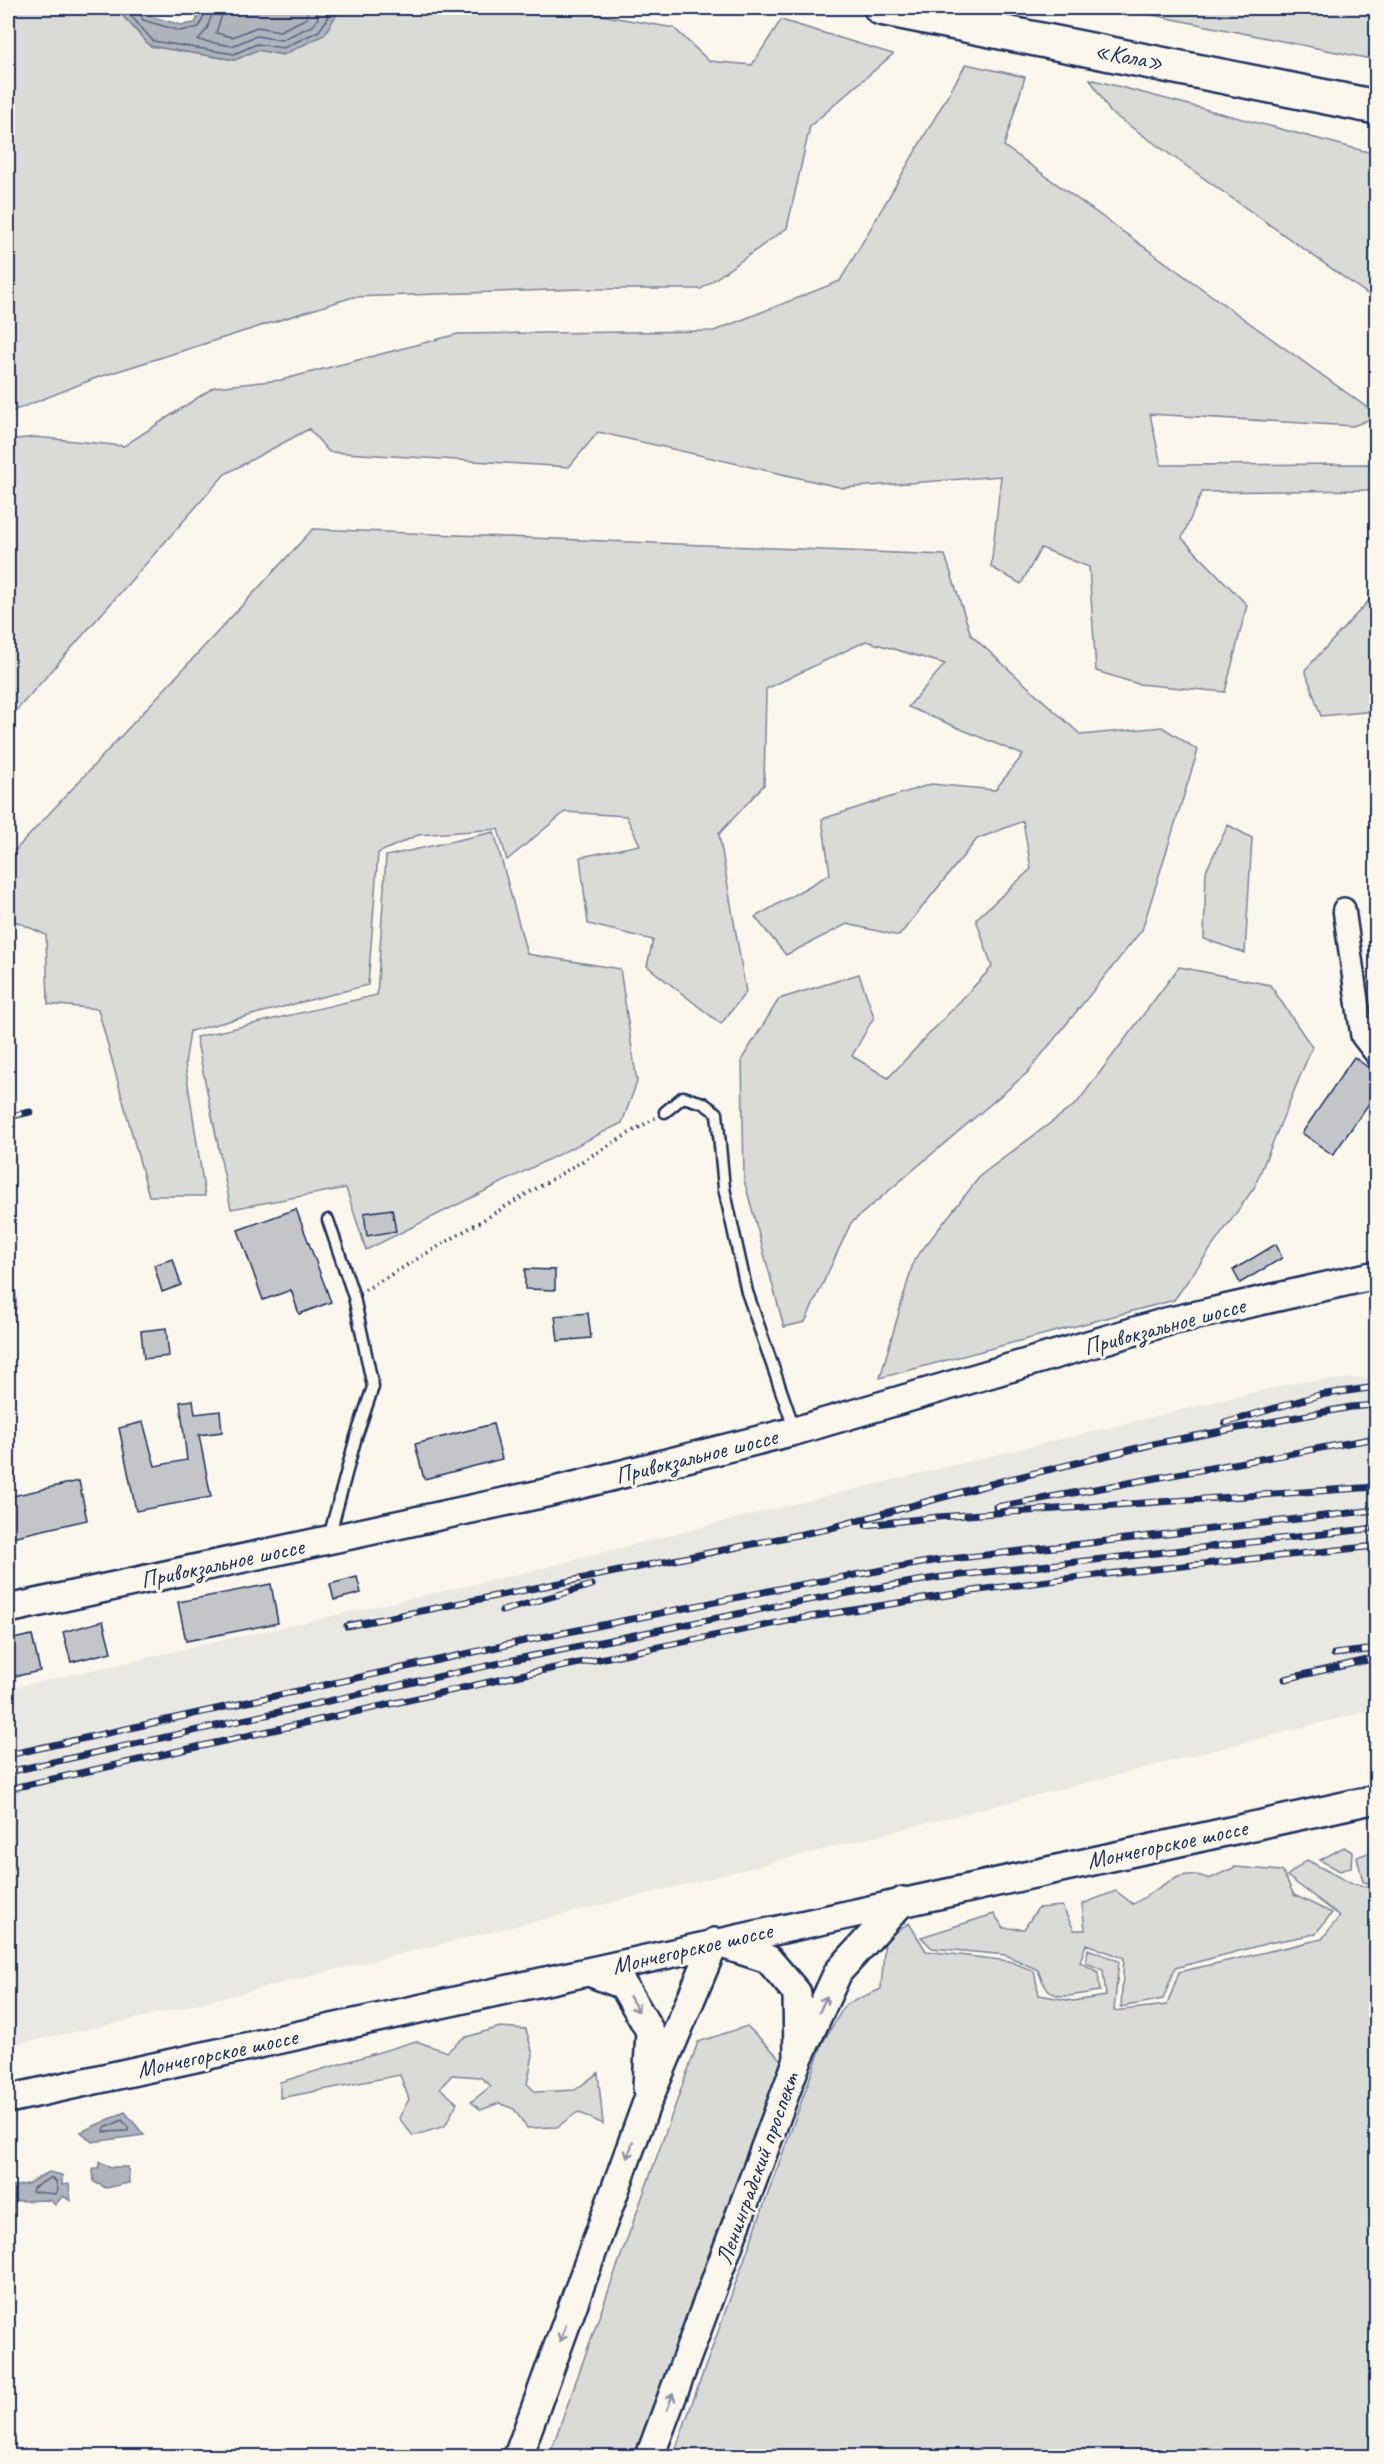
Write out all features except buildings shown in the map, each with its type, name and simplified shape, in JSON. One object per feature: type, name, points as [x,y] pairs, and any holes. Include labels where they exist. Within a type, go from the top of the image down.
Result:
[{"type":"highway","name":"«Кола»","points":[[881,8],[1377,108]]},
{"type":"street","points":[[1344,909],[1362,1036],[1377,1054]]},
{"type":"street","name":"Привокзальное шоссе","points":[[8,1609],[550,1492],[795,1431],[1166,1322],[1377,1275]]},
{"type":"street","name":"Мончегорское шоссе","points":[[8,2099],[589,1972],[715,1942],[1377,1799]]},
{"type":"street","name":"Ленинградский проспект","points":[[650,2457],[798,2059],[838,1972],[903,1901]]},
{"type":"street","points":[[518,2457],[646,2105],[715,1942],[768,1959],[797,1993],[798,2059]]},
{"type":"street","points":[[589,1972],[623,1985],[650,2031],[646,2105]]},
{"type":"lane","points":[[665,1112],[683,1097],[703,1103],[717,1113],[724,1188],[747,1292],[795,1431]]},
{"type":"lane","points":[[328,1220],[354,1297],[374,1387],[356,1437],[328,1541]]},
{"type":"path","points":[[354,1297],[665,1112]]},
{"type":"shaded area","points":[[8,8],[116,8],[150,46],[235,60],[257,50],[283,55],[337,14],[325,8],[560,8],[674,28],[709,61],[752,65],[781,20],[893,54],[810,126],[787,228],[701,289],[581,289],[353,297],[96,378],[8,413]]},
{"type":"shaded area","points":[[1118,8],[1376,8],[1376,60]]},
{"type":"shaded area","points":[[966,64],[1025,77],[1004,146],[1376,414],[1376,417],[1353,426],[1150,414],[1161,465],[1376,464],[1376,490],[1202,492],[1182,538],[1247,605],[1225,692],[1138,684],[1096,671],[1089,567],[1041,548],[1021,584],[991,567],[1001,476],[843,488],[598,432],[569,467],[329,452],[309,429],[225,474],[8,720],[8,440],[35,437],[124,446],[214,387],[281,380],[458,334],[714,331],[840,281]]},
{"type":"shaded area","points":[[1090,79],[1376,154],[1376,300],[1110,112]]},
{"type":"shaded area","points":[[313,529],[945,555],[971,635],[1081,735],[1162,727],[1198,750],[1142,930],[1027,1073],[851,1223],[805,1322],[784,1327],[744,1180],[742,1059],[779,999],[859,974],[874,1017],[852,1056],[888,1078],[992,967],[976,919],[1031,869],[1023,821],[977,839],[899,936],[847,924],[786,955],[755,917],[830,874],[822,819],[931,784],[995,790],[1023,755],[908,707],[945,664],[866,641],[766,689],[764,785],[719,834],[746,992],[721,1024],[647,966],[653,940],[588,924],[580,857],[640,845],[626,816],[565,812],[507,860],[498,829],[418,835],[378,853],[368,985],[190,1031],[185,1064],[205,1196],[149,1196],[98,1009],[48,1004],[46,935],[13,920],[8,929],[8,858]]},
{"type":"shaded area","points":[[1376,593],[1376,711],[1321,716],[1305,670]]},
{"type":"shaded area","points":[[1228,825],[1252,838],[1245,953],[1204,939],[1206,871]]},
{"type":"shaded area","points":[[494,832],[527,954],[620,969],[637,1082],[622,1123],[366,1250],[346,1188],[231,1209],[196,1037],[377,995],[386,856]]},
{"type":"shaded area","points":[[1179,967],[1270,985],[1312,1047],[1254,1188],[1174,1300],[880,1378],[914,1260],[981,1175],[1077,1103]]},
{"type":"shaded area","points":[[8,1276],[16,1294],[16,1306],[8,1324]]},
{"type":"shaded area","points":[[1376,1377],[1376,1709],[695,1882],[135,2019],[8,2046],[8,1689],[523,1573],[769,1510],[1297,1382]]},
{"type":"shaded area","points":[[1344,1847],[1352,1852],[1351,1867],[1340,1871],[1320,1860]]},
{"type":"shaded area","points":[[1376,1850],[1376,1884],[1363,1882],[1357,1857]]},
{"type":"shaded area","points":[[1307,1860],[1350,1883],[1376,1889],[1376,2456],[673,2456],[823,2042],[845,2005],[881,1989],[885,1939],[909,1923],[926,1951],[1009,1961],[1034,1971],[1039,1995],[1073,2001],[1106,1996],[1103,1970],[1086,1963],[1088,1949],[1119,1961],[1114,2011],[1167,2005],[1179,1972],[1322,1939],[1340,1916],[1287,1876]]},
{"type":"shaded area","points":[[1235,1867],[1282,1871],[1294,1895],[1332,1913],[1315,1934],[1269,1943],[1175,1968],[1163,1999],[1121,2007],[1124,1958],[1086,1944],[1080,1962],[1098,1972],[1100,1991],[1061,1996],[1048,1989],[1038,1970],[1006,1955],[932,1948],[921,1937],[994,1914],[1004,1928],[1024,1929],[1038,1908],[1062,1906],[1074,1930],[1085,1930],[1082,1904],[1116,1891],[1133,1904],[1178,1877],[1198,1875],[1209,1879]]},
{"type":"shaded area","points":[[747,2026],[783,2061],[634,2456],[549,2456],[698,2042]]},
{"type":"shaded area","points":[[500,2027],[526,2029],[533,2055],[527,2084],[536,2092],[575,2090],[598,2073],[603,2124],[578,2112],[557,2127],[527,2128],[514,2109],[499,2103],[481,2110],[471,2102],[491,2086],[480,2077],[452,2075],[440,2088],[457,2103],[445,2126],[413,2136],[399,2118],[409,2099],[400,2075],[280,2098],[280,2082],[416,2041],[447,2052],[463,2038]]},
{"type":"water","points":[[116,8],[143,8],[146,15],[181,25],[195,23],[202,8],[325,8],[337,14],[324,35],[283,55],[257,50],[235,60],[150,46]]},
{"type":"water","points":[[125,2112],[144,2135],[92,2142],[81,2132]]},
{"type":"water","points":[[99,2162],[111,2167],[128,2167],[129,2183],[106,2188],[94,2182],[93,2170],[99,2167]]},
{"type":"water","points":[[49,2172],[62,2175],[62,2185],[69,2184],[71,2201],[63,2196],[55,2205],[50,2200],[15,2201],[13,2213],[8,2212],[8,2188],[27,2184]]},
{"type":"railway","points":[[8,1117],[30,1112]]},
{"type":"railway","points":[[1225,1423],[1319,1395],[1376,1387]]},
{"type":"railway","points":[[347,1626],[827,1529],[1002,1481],[1158,1443],[1351,1407],[1376,1405]]},
{"type":"railway","points":[[996,1507],[1376,1438]]},
{"type":"railway","points":[[866,1525],[938,1517],[1376,1487]]},
{"type":"railway","points":[[8,1755],[524,1641],[788,1587],[933,1561],[1376,1510]]},
{"type":"railway","points":[[8,1772],[527,1657],[791,1603],[935,1578],[1376,1528]]},
{"type":"railway","points":[[8,1789],[530,1673],[797,1619],[979,1590],[1088,1576],[1376,1546]]},
{"type":"railway","points":[[502,1611],[592,1585]]},
{"type":"railway","points":[[1334,1654],[1376,1649]]},
{"type":"railway","points":[[1285,1679],[1376,1658]]}]
